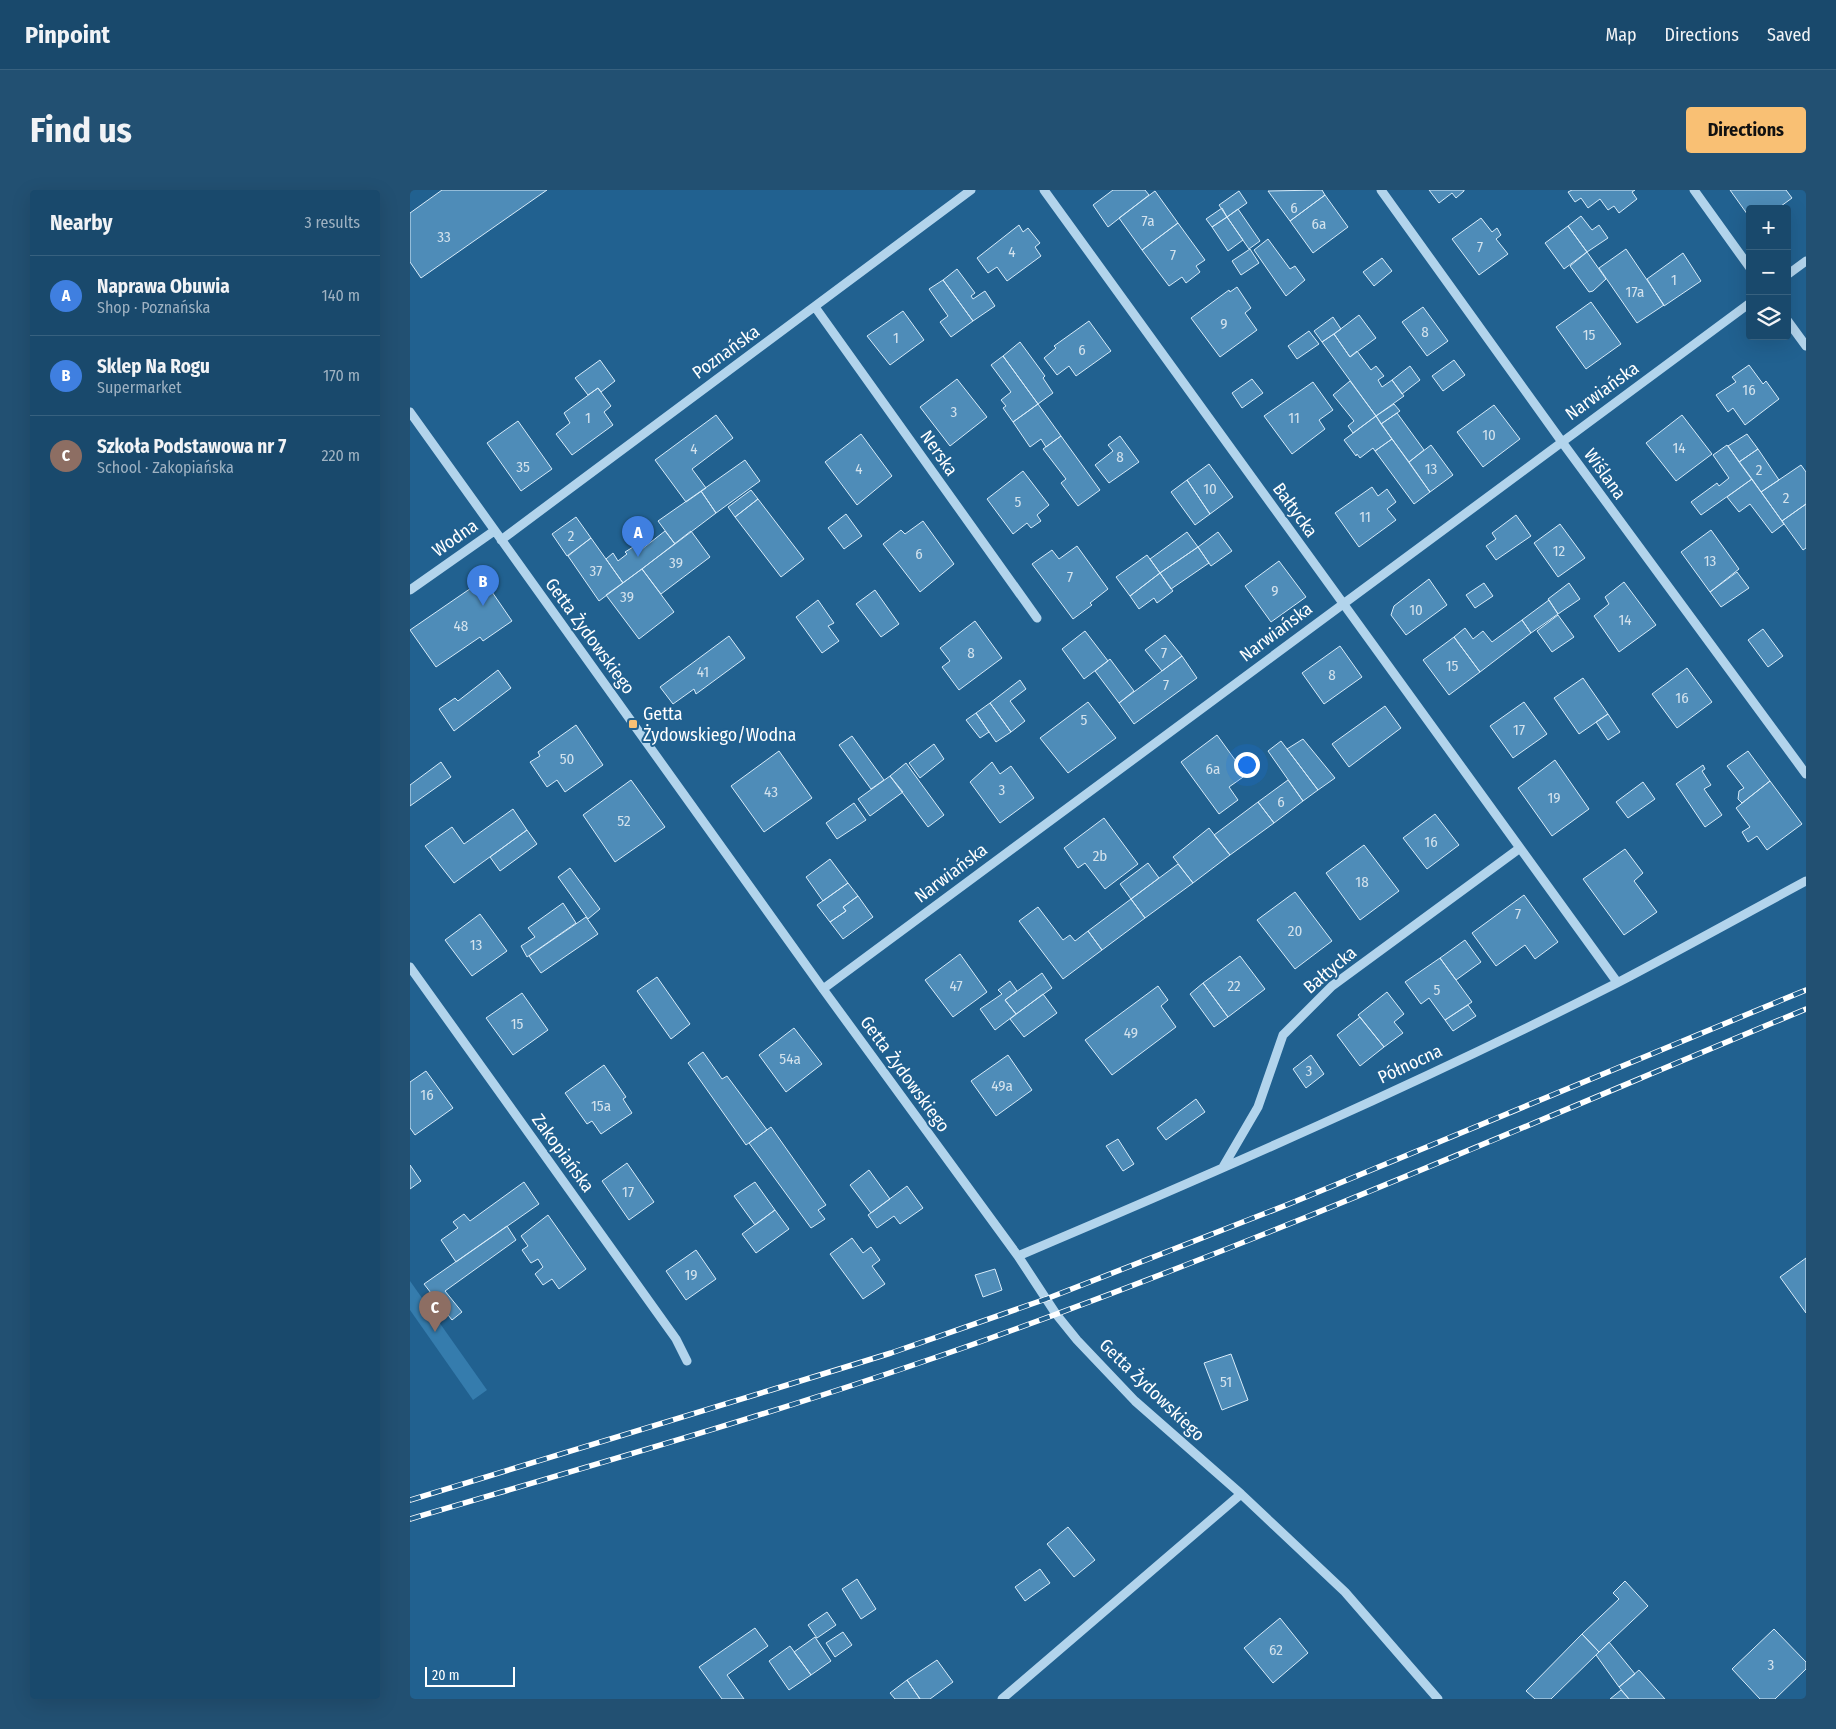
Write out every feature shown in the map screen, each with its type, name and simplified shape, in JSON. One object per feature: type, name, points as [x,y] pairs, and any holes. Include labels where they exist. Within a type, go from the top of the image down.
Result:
[{"type":"street","name":"Poznańska","points":[[501,540],[971,190]]},
{"type":"street","name":"Bałtycka","points":[[1044,190],[1617,982]]},
{"type":"street","name":"Wiślana","points":[[1381,190],[1562,442],[1806,774]]},
{"type":"street","points":[[1694,190],[1746,262]]},
{"type":"street","points":[[1791,272],[1806,261]]},
{"type":"street","name":"Narwiańska","points":[[823,989],[1746,306]]},
{"type":"street","name":"Nerska","points":[[815,307],[1037,618]]},
{"type":"street","points":[[1791,325],[1806,346]]},
{"type":"street","name":"Getta Żydowskiego","points":[[410,412],[823,989],[1018,1256],[1056,1314],[1098,1363],[1135,1401],[1241,1494],[1345,1592],[1438,1699]]},
{"type":"street","name":"Wodna","points":[[410,590],[494,531]]},
{"type":"street","name":"Bałtycka","points":[[1223,1167],[1258,1106],[1282,1036],[1332,986],[1520,848]]},
{"type":"street","name":"Północna","points":[[1018,1256],[1223,1167],[1466,1056],[1617,982],[1806,881]]},
{"type":"street","name":"Zakopiańska","points":[[410,967],[676,1339],[687,1361]]},
{"type":"street","points":[[1002,1699],[1241,1494]]},
{"type":"shaded area","points":[[410,1281],[487,1390],[473,1400],[410,1310]]},
{"type":"building","points":[[442,190],[547,190],[421,278],[410,262],[410,213]]},
{"type":"building","points":[[1113,190],[1145,190],[1149,195],[1108,227],[1093,205]]},
{"type":"building","points":[[1322,190],[1325,195],[1290,221],[1268,191]]},
{"type":"building","points":[[1429,190],[1464,191],[1456,198],[1452,193],[1439,203]]},
{"type":"building","points":[[1572,190],[1635,190],[1632,192],[1637,199],[1619,213],[1614,206],[1608,210],[1600,199],[1588,208],[1581,198],[1575,202],[1568,192]]},
{"type":"building","points":[[1730,190],[1786,190],[1792,198],[1782,205],[1746,205],[1746,212]]},
{"type":"building","points":[[1155,191],[1178,223],[1142,250],[1119,218]]},
{"type":"building","points":[[1239,191],[1247,203],[1227,217],[1219,205]]},
{"type":"building","points":[[1325,195],[1348,227],[1313,253],[1290,221]]},
{"type":"building","points":[[1222,208],[1227,217],[1212,227],[1206,219]]},
{"type":"building","points":[[1238,209],[1260,241],[1249,249],[1227,217]]},
{"type":"building","points":[[1581,216],[1592,230],[1599,225],[1608,238],[1587,252],[1568,226]]},
{"type":"building","points":[[1227,217],[1243,240],[1228,251],[1212,227]]},
{"type":"building","points":[[1481,218],[1492,232],[1497,228],[1501,235],[1496,239],[1508,254],[1479,275],[1452,239]]},
{"type":"building","points":[[1178,223],[1205,260],[1196,266],[1200,272],[1186,283],[1182,277],[1169,286],[1142,250]]},
{"type":"building","points":[[1019,225],[1023,232],[1028,228],[1040,243],[1035,247],[1041,256],[1007,281],[997,267],[988,273],[977,258]]},
{"type":"building","points":[[1568,226],[1587,252],[1564,269],[1545,243]]},
{"type":"building","points":[[1268,239],[1290,269],[1295,266],[1305,280],[1286,296],[1254,250]]},
{"type":"building","points":[[1250,249],[1259,263],[1241,275],[1232,261]]},
{"type":"building","points":[[1626,249],[1664,305],[1637,323],[1599,268]]},
{"type":"building","points":[[1587,252],[1606,279],[1593,291],[1589,292],[1570,266]]},
{"type":"building","points":[[1683,253],[1701,281],[1664,306],[1647,279]]},
{"type":"building","points":[[1382,258],[1392,271],[1374,286],[1363,272]]},
{"type":"building","points":[[957,269],[975,293],[971,296],[973,299],[985,291],[995,306],[973,321],[943,280]]},
{"type":"building","points":[[943,280],[973,321],[951,337],[940,322],[948,316],[929,289]]},
{"type":"building","points":[[1237,287],[1251,308],[1245,313],[1257,330],[1220,357],[1191,318],[1229,290],[1230,292]]},
{"type":"building","points":[[1591,302],[1621,344],[1586,369],[1556,327]]},
{"type":"building","points":[[1423,307],[1448,341],[1427,356],[1402,322]]},
{"type":"building","points":[[903,311],[924,340],[890,365],[867,336]]},
{"type":"building","points":[[1359,315],[1376,338],[1350,357],[1334,334]]},
{"type":"building","points":[[1333,317],[1341,329],[1322,342],[1314,331]]},
{"type":"building","points":[[1089,321],[1111,351],[1076,376],[1069,366],[1057,375],[1044,358],[1056,348],[1054,346]]},
{"type":"building","points":[[1309,331],[1319,344],[1297,359],[1288,346]]},
{"type":"building","points":[[1334,334],[1350,357],[1357,351],[1371,370],[1376,366],[1384,376],[1378,380],[1382,387],[1392,380],[1404,396],[1376,416],[1322,342]]},
{"type":"building","points":[[1020,342],[1045,376],[1043,378],[1053,393],[1038,404],[1003,356]]},
{"type":"building","points":[[1003,356],[1038,404],[1013,422],[1003,408],[1006,406],[1001,400],[1011,392],[991,365]]},
{"type":"building","points":[[600,360],[615,381],[601,392],[598,388],[588,395],[575,378]]},
{"type":"building","points":[[1454,360],[1465,375],[1443,391],[1432,376]]},
{"type":"building","points":[[1749,365],[1763,384],[1766,381],[1779,399],[1745,425],[1733,408],[1728,412],[1716,395],[1736,382],[1732,377]]},
{"type":"building","points":[[1410,366],[1420,380],[1402,394],[1392,380]]},
{"type":"building","points":[[957,379],[987,417],[950,446],[920,407]]},
{"type":"building","points":[[1252,379],[1263,393],[1242,408],[1232,393]]},
{"type":"building","points":[[1350,381],[1376,416],[1353,433],[1348,426],[1354,421],[1333,395]]},
{"type":"building","points":[[1313,382],[1333,410],[1319,420],[1325,429],[1292,454],[1264,416]]},
{"type":"building","points":[[598,388],[611,406],[604,412],[613,425],[572,455],[556,434],[570,423],[564,413]]},
{"type":"building","points":[[1038,404],[1061,436],[1046,447],[1041,439],[1030,447],[1013,422]]},
{"type":"building","points":[[1394,404],[1400,411],[1381,424],[1376,416]]},
{"type":"building","points":[[1494,405],[1520,439],[1483,467],[1457,432]]},
{"type":"building","points":[[1397,413],[1424,450],[1409,462],[1381,424]]},
{"type":"building","points":[[716,415],[733,438],[692,469],[706,488],[686,502],[655,460]]},
{"type":"building","points":[[1682,415],[1712,454],[1676,481],[1646,443]]},
{"type":"building","points":[[1376,416],[1392,439],[1375,451],[1373,448],[1360,458],[1357,454],[1356,456],[1344,440]]},
{"type":"building","points":[[518,421],[552,469],[521,491],[487,443]]},
{"type":"building","points":[[861,434],[892,476],[857,505],[825,462]]},
{"type":"building","points":[[1747,434],[1758,449],[1739,462],[1728,446]]},
{"type":"building","points":[[1061,436],[1100,490],[1078,506],[1061,483],[1066,479],[1043,449]]},
{"type":"building","points":[[1120,436],[1139,462],[1109,483],[1095,465],[1113,451],[1108,445]]},
{"type":"building","points":[[1392,439],[1430,492],[1414,504],[1375,451]]},
{"type":"building","points":[[1431,445],[1453,475],[1430,492],[1409,462]]},
{"type":"building","points":[[1727,445],[1752,479],[1701,515],[1691,502],[1717,483],[1719,486],[1729,478],[1713,455]]},
{"type":"building","points":[[1758,449],[1779,480],[1761,492],[1739,462]]},
{"type":"building","points":[[745,460],[760,481],[716,513],[701,491]]},
{"type":"building","points":[[1209,464],[1233,497],[1210,514],[1187,480]]},
{"type":"building","points":[[1801,465],[1806,472],[1806,504],[1782,521],[1761,492]]},
{"type":"building","points":[[1023,471],[1049,505],[1037,515],[1041,521],[1031,528],[1027,523],[1013,534],[987,499]]},
{"type":"building","points":[[1752,479],[1784,524],[1772,533],[1750,504],[1739,512],[1727,497]]},
{"type":"building","points":[[1187,480],[1210,514],[1195,525],[1171,492]]},
{"type":"building","points":[[1372,487],[1378,496],[1387,489],[1396,502],[1387,509],[1396,520],[1359,547],[1335,513]]},
{"type":"building","points":[[751,490],[758,499],[735,517],[728,507]]},
{"type":"building","points":[[701,491],[716,513],[675,544],[658,521]]},
{"type":"building","points":[[758,499],[804,559],[781,577],[735,517]]},
{"type":"building","points":[[1806,504],[1806,548],[1803,550],[1782,521]]},
{"type":"building","points":[[846,514],[862,536],[844,549],[828,528]]},
{"type":"building","points":[[1516,515],[1531,536],[1496,560],[1486,546],[1496,539],[1492,533]]},
{"type":"building","points":[[576,517],[591,538],[567,556],[552,534]]},
{"type":"building","points":[[923,521],[954,564],[920,592],[883,544],[901,530],[905,534]]},
{"type":"building","points":[[1560,524],[1585,558],[1558,577],[1534,543]]},
{"type":"building","points":[[1711,530],[1739,569],[1710,592],[1681,552]]},
{"type":"building","points":[[665,531],[675,544],[623,583],[606,559],[613,553],[618,561],[627,554],[625,552],[638,544],[642,549]]},
{"type":"building","points":[[691,531],[710,557],[661,594],[642,569]]},
{"type":"building","points":[[1187,532],[1198,547],[1160,573],[1150,559]]},
{"type":"building","points":[[1218,532],[1232,551],[1211,566],[1198,547]]},
{"type":"building","points":[[591,538],[623,583],[599,601],[568,556]]},
{"type":"building","points":[[1077,546],[1108,589],[1090,603],[1092,605],[1073,619],[1032,564],[1052,550],[1059,559]]},
{"type":"building","points":[[1198,547],[1209,563],[1171,589],[1160,573]]},
{"type":"building","points":[[1147,555],[1160,573],[1130,596],[1116,577]]},
{"type":"building","points":[[1279,561],[1306,597],[1271,622],[1245,586]]},
{"type":"building","points":[[642,569],[674,612],[639,639],[606,595]]},
{"type":"building","points":[[1737,572],[1749,588],[1721,607],[1710,592]]},
{"type":"building","points":[[1160,573],[1173,591],[1157,603],[1154,598],[1139,609],[1130,596]]},
{"type":"building","points":[[1429,579],[1447,605],[1406,635],[1391,615],[1394,606]]},
{"type":"building","points":[[1624,582],[1656,625],[1619,652],[1594,616],[1609,604],[1605,597]]},
{"type":"building","points":[[483,583],[490,589],[512,621],[483,641],[480,637],[436,667],[410,630],[477,584]]},
{"type":"building","points":[[1484,583],[1493,596],[1475,608],[1466,595]]},
{"type":"building","points":[[1569,583],[1580,599],[1558,614],[1548,599]]},
{"type":"building","points":[[875,590],[899,624],[881,637],[856,604]]},
{"type":"building","points":[[818,600],[834,623],[828,626],[839,641],[822,653],[796,617]]},
{"type":"building","points":[[1549,600],[1558,614],[1531,633],[1522,620]]},
{"type":"building","points":[[1558,615],[1574,637],[1552,652],[1537,631]]},
{"type":"building","points":[[1522,620],[1531,633],[1480,672],[1454,637],[1465,628],[1473,639],[1483,631],[1492,642]]},
{"type":"building","points":[[975,621],[1002,658],[959,690],[942,667],[950,661],[940,648]]},
{"type":"building","points":[[1763,629],[1783,656],[1768,667],[1748,640]]},
{"type":"building","points":[[1085,631],[1108,661],[1084,679],[1062,649]]},
{"type":"building","points":[[1165,635],[1182,656],[1162,671],[1145,650]]},
{"type":"building","points":[[729,636],[745,658],[696,694],[694,689],[673,704],[660,687]]},
{"type":"building","points":[[1454,637],[1480,672],[1449,695],[1423,660]]},
{"type":"building","points":[[1340,646],[1362,677],[1324,704],[1302,673]]},
{"type":"building","points":[[1182,656],[1197,678],[1134,724],[1119,703]]},
{"type":"building","points":[[1110,659],[1134,691],[1119,703],[1095,671]]},
{"type":"building","points":[[1687,668],[1712,702],[1677,728],[1652,694]]},
{"type":"building","points":[[498,670],[511,688],[454,731],[439,709],[455,698],[458,701]]},
{"type":"building","points":[[1583,678],[1608,714],[1579,734],[1554,698]]},
{"type":"building","points":[[1020,680],[1026,689],[1010,701],[1025,721],[1011,732],[990,703]]},
{"type":"building","points":[[1088,702],[1116,738],[1068,773],[1040,738]]},
{"type":"building","points":[[1524,702],[1547,734],[1513,758],[1490,726]]},
{"type":"building","points":[[990,703],[1011,732],[996,742],[976,713]]},
{"type":"building","points":[[1385,706],[1401,728],[1349,767],[1332,744]]},
{"type":"building","points":[[976,713],[989,732],[980,738],[966,720]]},
{"type":"building","points":[[1608,714],[1620,732],[1608,740],[1596,722]]},
{"type":"building","points":[[576,725],[603,765],[565,792],[557,780],[547,787],[530,762],[540,756],[538,752]]},
{"type":"building","points":[[1217,735],[1246,775],[1229,787],[1238,800],[1219,814],[1181,762]]},
{"type":"building","points":[[852,736],[884,780],[871,789],[839,745]]},
{"type":"building","points":[[1303,739],[1335,778],[1318,790],[1287,749]]},
{"type":"building","points":[[1281,741],[1318,790],[1303,801],[1268,751]]},
{"type":"building","points":[[934,744],[944,759],[920,778],[909,763]]},
{"type":"building","points":[[779,751],[812,798],[764,832],[731,786]]},
{"type":"building","points":[[1748,751],[1770,781],[1742,803],[1738,799],[1739,791],[1744,788],[1727,766]]},
{"type":"building","points":[[1555,760],[1589,809],[1552,836],[1518,788]]},
{"type":"building","points":[[441,762],[451,777],[410,806],[410,785]]},
{"type":"building","points":[[992,762],[1000,774],[1011,766],[1034,798],[1000,823],[970,782]]},
{"type":"building","points":[[906,763],[944,815],[928,827],[890,776]]},
{"type":"building","points":[[1703,765],[1705,769],[1702,771],[1711,785],[1704,789],[1722,815],[1705,827],[1676,784]]},
{"type":"building","points":[[890,776],[903,792],[870,816],[858,799]]},
{"type":"building","points":[[631,780],[665,827],[615,862],[583,815]]},
{"type":"building","points":[[1288,780],[1303,801],[1274,823],[1258,802]]},
{"type":"building","points":[[1770,781],[1802,824],[1767,850],[1757,836],[1748,842],[1742,832],[1750,827],[1736,808]]},
{"type":"building","points":[[1643,782],[1655,799],[1628,818],[1616,802]]},
{"type":"building","points":[[1258,802],[1274,823],[1230,855],[1214,835]]},
{"type":"building","points":[[854,803],[866,820],[837,839],[826,823]]},
{"type":"building","points":[[513,809],[527,830],[454,883],[425,846],[452,827],[464,844]]},
{"type":"building","points":[[1435,814],[1459,845],[1427,869],[1403,838]]},
{"type":"building","points":[[1104,818],[1138,864],[1105,889],[1085,863],[1078,868],[1064,848]]},
{"type":"building","points":[[1209,828],[1230,855],[1193,883],[1173,857]]},
{"type":"building","points":[[527,830],[537,844],[500,871],[490,857]]},
{"type":"building","points":[[1364,845],[1399,891],[1360,920],[1326,873]]},
{"type":"building","points":[[1625,849],[1643,873],[1634,881],[1657,912],[1624,935],[1583,879]]},
{"type":"building","points":[[830,859],[848,883],[823,901],[806,877]]},
{"type":"building","points":[[1148,863],[1159,878],[1131,899],[1120,884]]},
{"type":"building","points":[[1178,864],[1193,883],[1145,918],[1131,899]]},
{"type":"building","points":[[570,868],[600,909],[588,919],[558,877]]},
{"type":"building","points":[[848,883],[858,896],[843,907],[846,911],[830,922],[817,905]]},
{"type":"building","points":[[1295,892],[1332,941],[1295,969],[1257,920]]},
{"type":"building","points":[[1524,895],[1558,942],[1535,959],[1525,945],[1496,966],[1472,933]]},
{"type":"building","points":[[858,896],[873,917],[843,939],[830,922],[846,911],[843,907]]},
{"type":"building","points":[[1131,899],[1145,918],[1102,950],[1088,931]]},
{"type":"building","points":[[563,903],[576,923],[527,957],[521,946],[535,937],[528,928]]},
{"type":"building","points":[[1038,907],[1063,940],[1070,935],[1075,941],[1088,931],[1102,950],[1063,979],[1019,921]]},
{"type":"building","points":[[480,914],[507,951],[472,976],[445,940]]},
{"type":"building","points":[[586,917],[598,934],[541,973],[529,956]]},
{"type":"building","points":[[1465,940],[1481,962],[1456,980],[1440,958]]},
{"type":"building","points":[[960,954],[987,992],[953,1017],[925,980]]},
{"type":"building","points":[[1240,956],[1265,989],[1228,1017],[1203,983]]},
{"type":"building","points":[[1440,958],[1472,1002],[1445,1020],[1429,998],[1421,1004],[1405,982]]},
{"type":"building","points":[[1042,973],[1052,988],[1016,1014],[1005,1000]]},
{"type":"building","points":[[657,977],[690,1024],[671,1039],[637,991]]},
{"type":"building","points":[[1010,981],[1017,991],[1005,1000],[1016,1014],[995,1030],[980,1009],[1002,994],[998,990]]},
{"type":"building","points":[[1203,983],[1228,1017],[1214,1027],[1190,994]]},
{"type":"building","points":[[1158,986],[1168,1000],[1161,1006],[1176,1027],[1112,1075],[1085,1040]]},
{"type":"building","points":[[1387,992],[1404,1014],[1394,1022],[1403,1033],[1384,1047],[1358,1015]]},
{"type":"building","points":[[522,993],[548,1030],[513,1055],[486,1018]]},
{"type":"building","points":[[1043,994],[1057,1013],[1024,1037],[1010,1019]]},
{"type":"building","points":[[1468,1005],[1476,1016],[1453,1031],[1445,1020]]},
{"type":"building","points":[[1360,1017],[1384,1047],[1360,1066],[1337,1035]]},
{"type":"building","points":[[794,1028],[822,1064],[786,1092],[759,1055]]},
{"type":"building","points":[[703,1052],[722,1079],[727,1076],[767,1130],[746,1145],[688,1063]]},
{"type":"building","points":[[1008,1055],[1032,1090],[996,1116],[971,1081]]},
{"type":"building","points":[[1311,1055],[1324,1074],[1306,1088],[1293,1069]]},
{"type":"building","points":[[604,1065],[626,1097],[623,1099],[632,1113],[601,1134],[592,1121],[587,1124],[565,1093]]},
{"type":"building","points":[[426,1071],[453,1108],[415,1135],[410,1128],[410,1082]]},
{"type":"building","points":[[1196,1099],[1205,1112],[1166,1140],[1157,1128]]},
{"type":"building","points":[[771,1127],[826,1205],[818,1210],[825,1219],[811,1228],[749,1143]]},
{"type":"building","points":[[1118,1139],[1134,1164],[1123,1171],[1106,1146]]},
{"type":"building","points":[[627,1163],[654,1202],[629,1220],[602,1181]]},
{"type":"building","points":[[410,1165],[421,1181],[410,1189]]},
{"type":"building","points":[[869,1170],[890,1199],[871,1213],[850,1185]]},
{"type":"building","points":[[524,1182],[539,1204],[456,1262],[441,1240],[458,1228],[453,1222],[464,1214],[470,1221]]},
{"type":"building","points":[[755,1182],[775,1210],[755,1225],[734,1196]]},
{"type":"building","points":[[907,1186],[923,1208],[900,1224],[894,1216],[877,1228],[868,1215]]},
{"type":"building","points":[[775,1210],[789,1229],[756,1253],[742,1234]]},
{"type":"building","points":[[548,1215],[586,1269],[559,1289],[552,1279],[543,1285],[535,1274],[543,1267],[538,1259],[531,1263],[522,1250],[528,1246],[521,1236]]},
{"type":"building","points":[[507,1226],[516,1240],[445,1291],[462,1312],[452,1320],[424,1284]]},
{"type":"building","points":[[852,1238],[863,1253],[871,1247],[880,1260],[872,1266],[885,1284],[863,1299],[830,1254]]},
{"type":"building","points":[[696,1250],[716,1279],[686,1300],[666,1271]]},
{"type":"building","points":[[1806,1258],[1806,1313],[1780,1277]]},
{"type":"building","points":[[995,1269],[1002,1290],[983,1297],[975,1275]]},
{"type":"building","points":[[1231,1354],[1248,1400],[1222,1410],[1204,1363]]},
{"type":"building","points":[[1068,1527],[1095,1560],[1074,1577],[1047,1544]]},
{"type":"building","points":[[1040,1569],[1050,1583],[1025,1601],[1015,1587]]},
{"type":"building","points":[[857,1579],[876,1609],[861,1619],[842,1589]]},
{"type":"building","points":[[1625,1581],[1648,1606],[1599,1652],[1582,1634],[1619,1599],[1613,1593]]},
{"type":"building","points":[[827,1612],[836,1625],[817,1638],[808,1625]]},
{"type":"building","points":[[1280,1618],[1308,1653],[1273,1683],[1244,1648]]},
{"type":"building","points":[[755,1628],[768,1646],[727,1675],[744,1699],[722,1699],[699,1667]]},
{"type":"building","points":[[1774,1629],[1806,1662],[1806,1669],[1775,1699],[1760,1699],[1732,1669]]},
{"type":"building","points":[[843,1632],[852,1645],[835,1657],[826,1643]]},
{"type":"building","points":[[1582,1634],[1599,1652],[1551,1699],[1535,1699],[1526,1691]]},
{"type":"building","points":[[815,1637],[831,1661],[811,1675],[794,1652]]},
{"type":"building","points":[[1609,1642],[1635,1674],[1619,1687],[1596,1655]]},
{"type":"building","points":[[790,1646],[811,1675],[789,1690],[769,1661]]},
{"type":"building","points":[[937,1660],[953,1682],[930,1699],[920,1699],[907,1680]]},
{"type":"building","points":[[1639,1670],[1665,1699],[1629,1699],[1619,1687]]},
{"type":"building","points":[[907,1680],[920,1699],[895,1699],[890,1693]]},
{"type":"building","points":[[1621,1690],[1629,1699],[1610,1699]]},
{"type":"railway","points":[[410,1500],[891,1353],[1046,1299],[1289,1204],[1806,990]]},
{"type":"railway","points":[[410,1519],[773,1411],[988,1339],[1092,1301],[1297,1221],[1806,1009]]},
{"type":"place","name":"Naprawa Obuwia","points":[[638,557]]},
{"type":"place","name":"Sklep Na Rogu","points":[[483,606]]},
{"type":"place","name":"Getta Żydowskiego/Wodna","points":[[633,724]]},
{"type":"place","name":"Szkoła Podstawowa nr 7","points":[[435,1332]]}]
